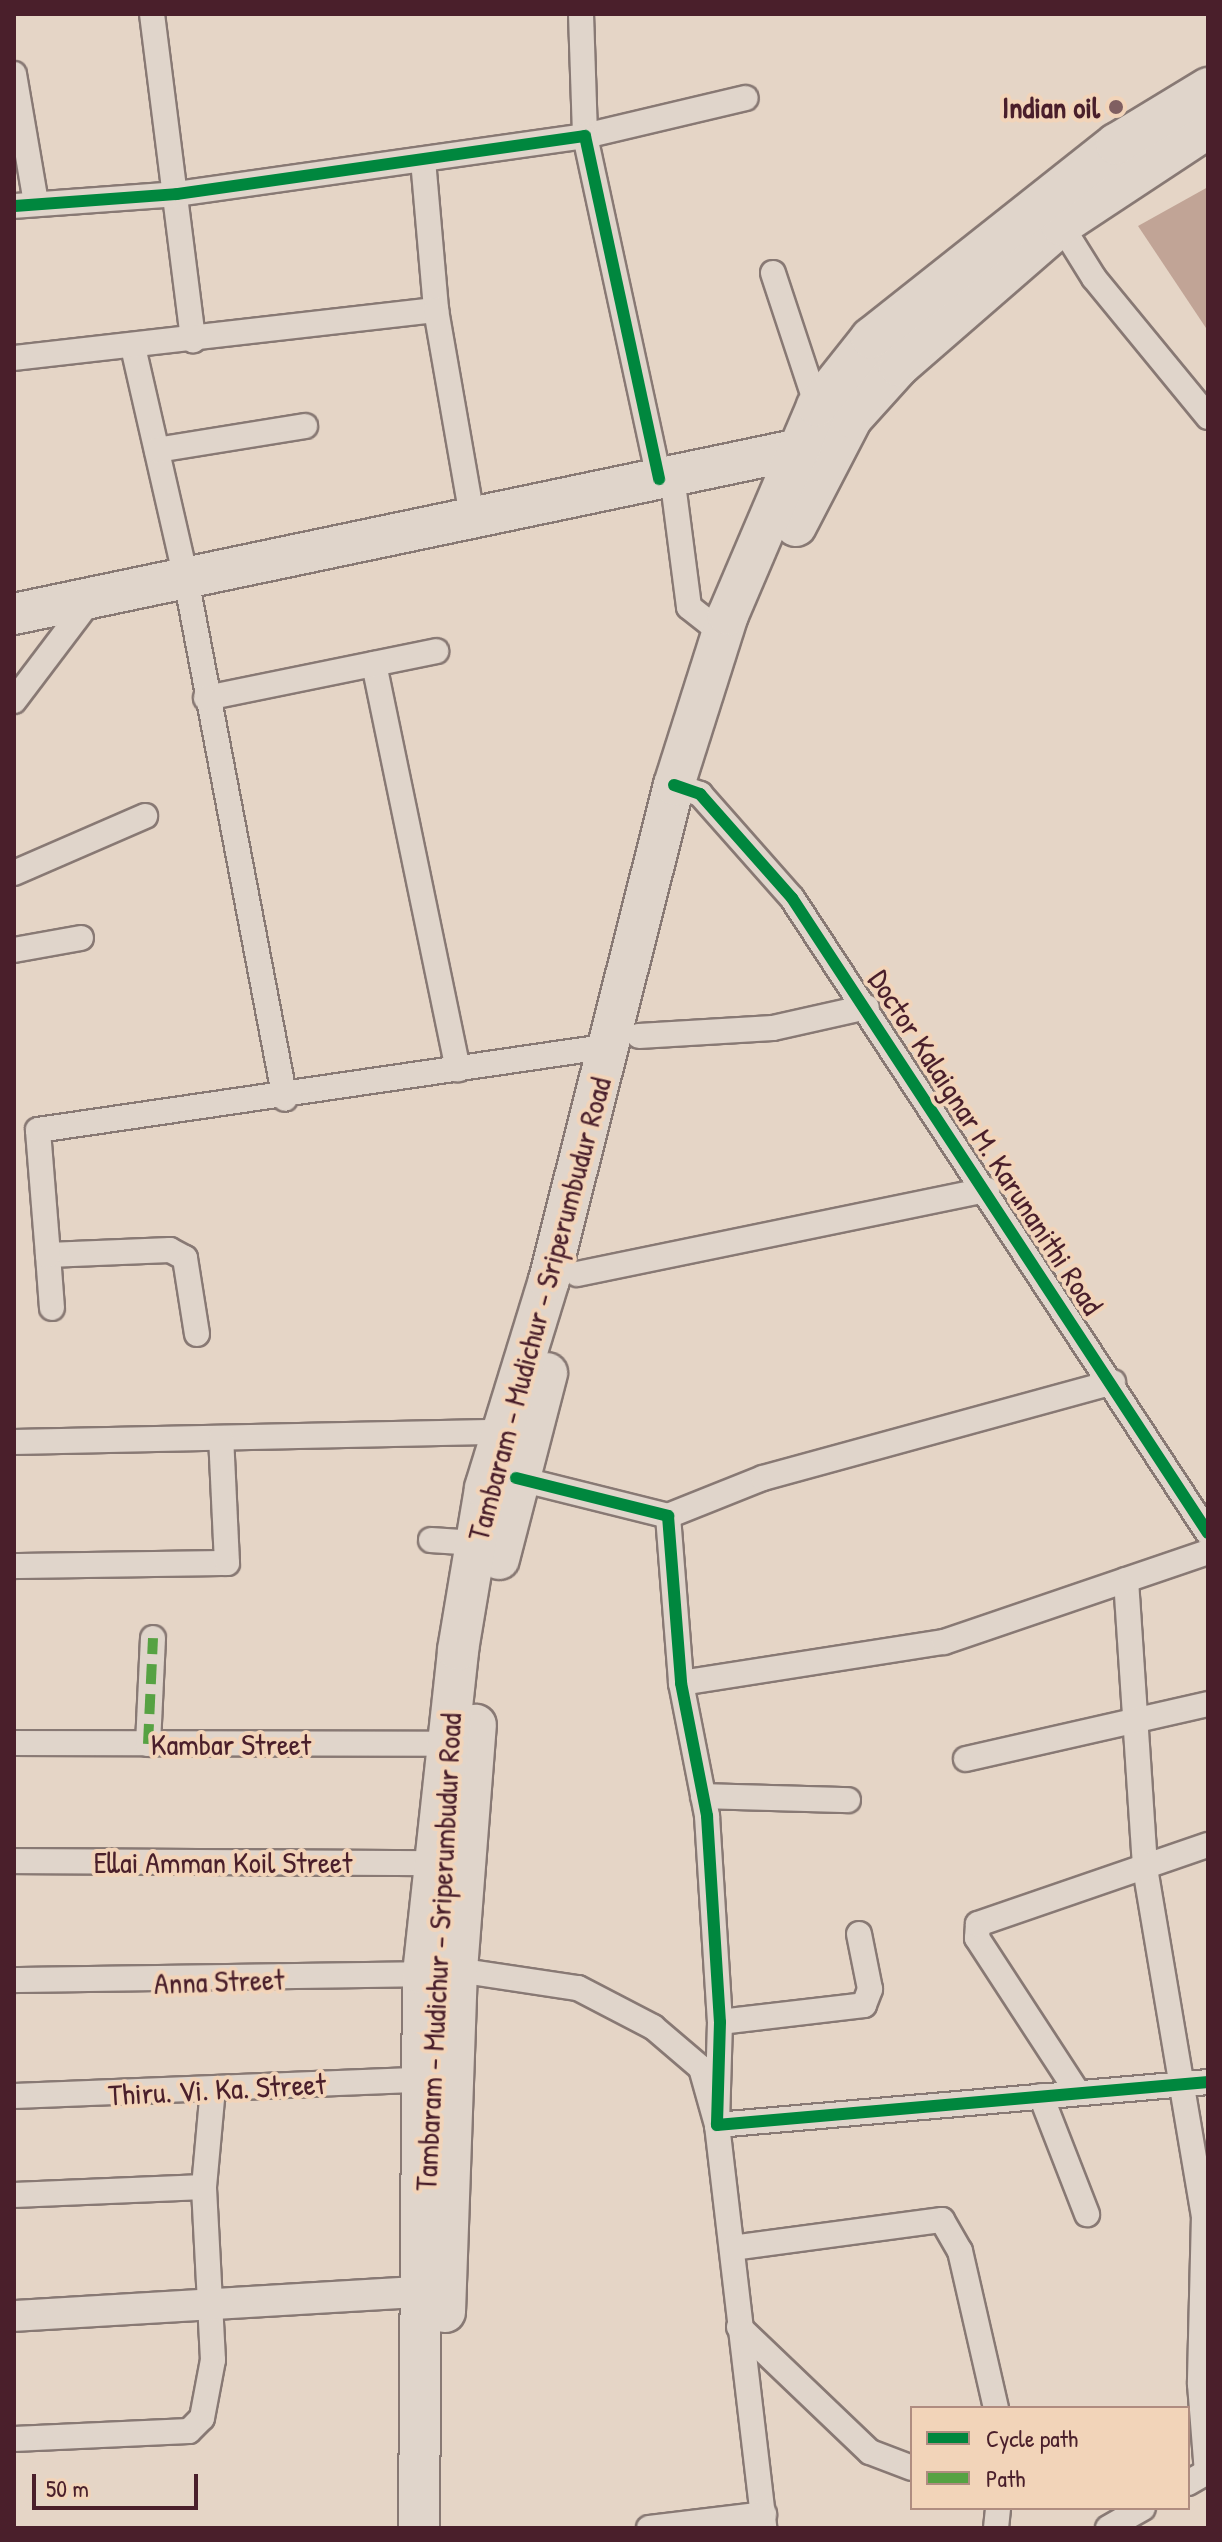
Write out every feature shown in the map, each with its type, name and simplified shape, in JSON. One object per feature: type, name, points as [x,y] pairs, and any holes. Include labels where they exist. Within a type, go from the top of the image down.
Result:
[{"type":"main road","name":"Tambaram - Mudichur - Sriperumbudur Road","points":[[687,790],[811,459],[817,406],[871,338],[1116,144],[1208,88]]},
{"type":"main road","name":"Tambaram - Mudichur - Sriperumbudur Road","points":[[419,2528],[420,2080],[440,1972],[489,1609],[516,1478],[577,1274],[624,1041],[687,790],[722,633],[811,459],[899,366],[1061,225],[1208,128]]},
{"type":"main road","points":[[14,614],[473,521],[665,477],[811,459]]},
{"type":"main road","name":"Tambaram - Mudichur - Sriperumbudur Road","points":[[447,2528],[440,1972],[432,1863],[476,1543],[500,1432],[624,1041]]},
{"type":"street","points":[[152,14],[193,340]]},
{"type":"street","points":[[581,14],[585,136],[665,477],[689,607],[722,633]]},
{"type":"street","points":[[14,74],[25,204],[177,194],[423,160],[585,136],[746,98]]},
{"type":"street","points":[[423,160],[436,310],[473,521]]},
{"type":"street","points":[[1061,225],[1094,278],[1208,417]]},
{"type":"street","points":[[773,273],[817,406]]},
{"type":"street","points":[[14,358],[133,347],[436,310]]},
{"type":"street","points":[[133,347],[186,579],[206,698],[285,1099]]},
{"type":"street","points":[[157,450],[305,426]]},
{"type":"street","points":[[14,701],[92,598]]},
{"type":"street","points":[[206,698],[436,651]]},
{"type":"street","points":[[374,664],[458,1069]]},
{"type":"street","name":"Doctor Kalaignar M. Karunanithi Road","points":[[687,790],[792,898],[1113,1382],[1208,1533]]},
{"type":"street","points":[[14,873],[145,816]]},
{"type":"street","points":[[14,950],[81,938]]},
{"type":"street","points":[[52,1308],[38,1130],[285,1099],[624,1041],[773,1028],[867,1007]]},
{"type":"street","points":[[577,1274],[987,1190]]},
{"type":"street","points":[[48,1255],[170,1250],[185,1258],[197,1334]]},
{"type":"street","points":[[516,1478],[668,1516],[763,1478],[1113,1382]]},
{"type":"street","points":[[14,1442],[500,1432]]},
{"type":"street","points":[[14,1566],[227,1563],[221,1438]]},
{"type":"street","points":[[649,2528],[764,2521],[717,2125],[720,2022],[703,1796],[681,1683],[668,1516]]},
{"type":"street","points":[[431,1540],[476,1543]]},
{"type":"street","points":[[681,1683],[944,1642],[1208,1552]]},
{"type":"street","points":[[1126,1580],[1145,1868],[1204,2215],[1200,2384],[1208,2472],[1190,2482]]},
{"type":"street","points":[[148,1744],[153,1638]]},
{"type":"street","points":[[966,1759],[1208,1704]]},
{"type":"street","name":"Kambar Street","points":[[14,1743],[448,1744]]},
{"type":"street","points":[[703,1796],[848,1800]]},
{"type":"street","points":[[1078,2093],[977,1938],[978,1924],[1208,1845]]},
{"type":"street","name":"Ellai Amman Koil Street","points":[[14,1861],[432,1863]]},
{"type":"street","points":[[720,2022],[864,2005],[870,1989],[859,1934]]},
{"type":"street","name":"Anna Street","points":[[14,1980],[440,1972],[578,1988],[653,2027],[701,2068],[717,2125]]},
{"type":"street","name":"Thiru. Vi. Ka. Street","points":[[14,2096],[420,2080]]},
{"type":"street","points":[[717,2125],[1208,2082]]},
{"type":"street","points":[[14,2439],[189,2431],[210,2394],[204,2187],[213,2089]]},
{"type":"street","points":[[1041,2096],[1087,2214]]},
{"type":"street","points":[[14,2195],[204,2187]]},
{"type":"street","points":[[732,2248],[942,2220],[960,2251],[996,2406]]},
{"type":"street","points":[[14,2316],[418,2292]]},
{"type":"street","points":[[739,2327],[870,2452],[910,2467]]},
{"type":"street","points":[[1108,2528],[1140,2510]]},
{"type":"shaded area","points":[[1208,187],[1208,331],[1138,226]]},
{"type":"marked path","points":[[148,1744],[153,1638]]},
{"type":"cycle path","points":[[14,206],[177,194],[585,136],[659,479]]},
{"type":"cycle path","points":[[674,785],[700,794],[792,898],[1208,1533]]},
{"type":"cycle path","points":[[516,1478],[668,1516],[681,1683],[707,1816],[720,2022],[717,2125],[1208,2082]]},
{"type":"place","name":"Indian oil","points":[[1116,107]]}]
